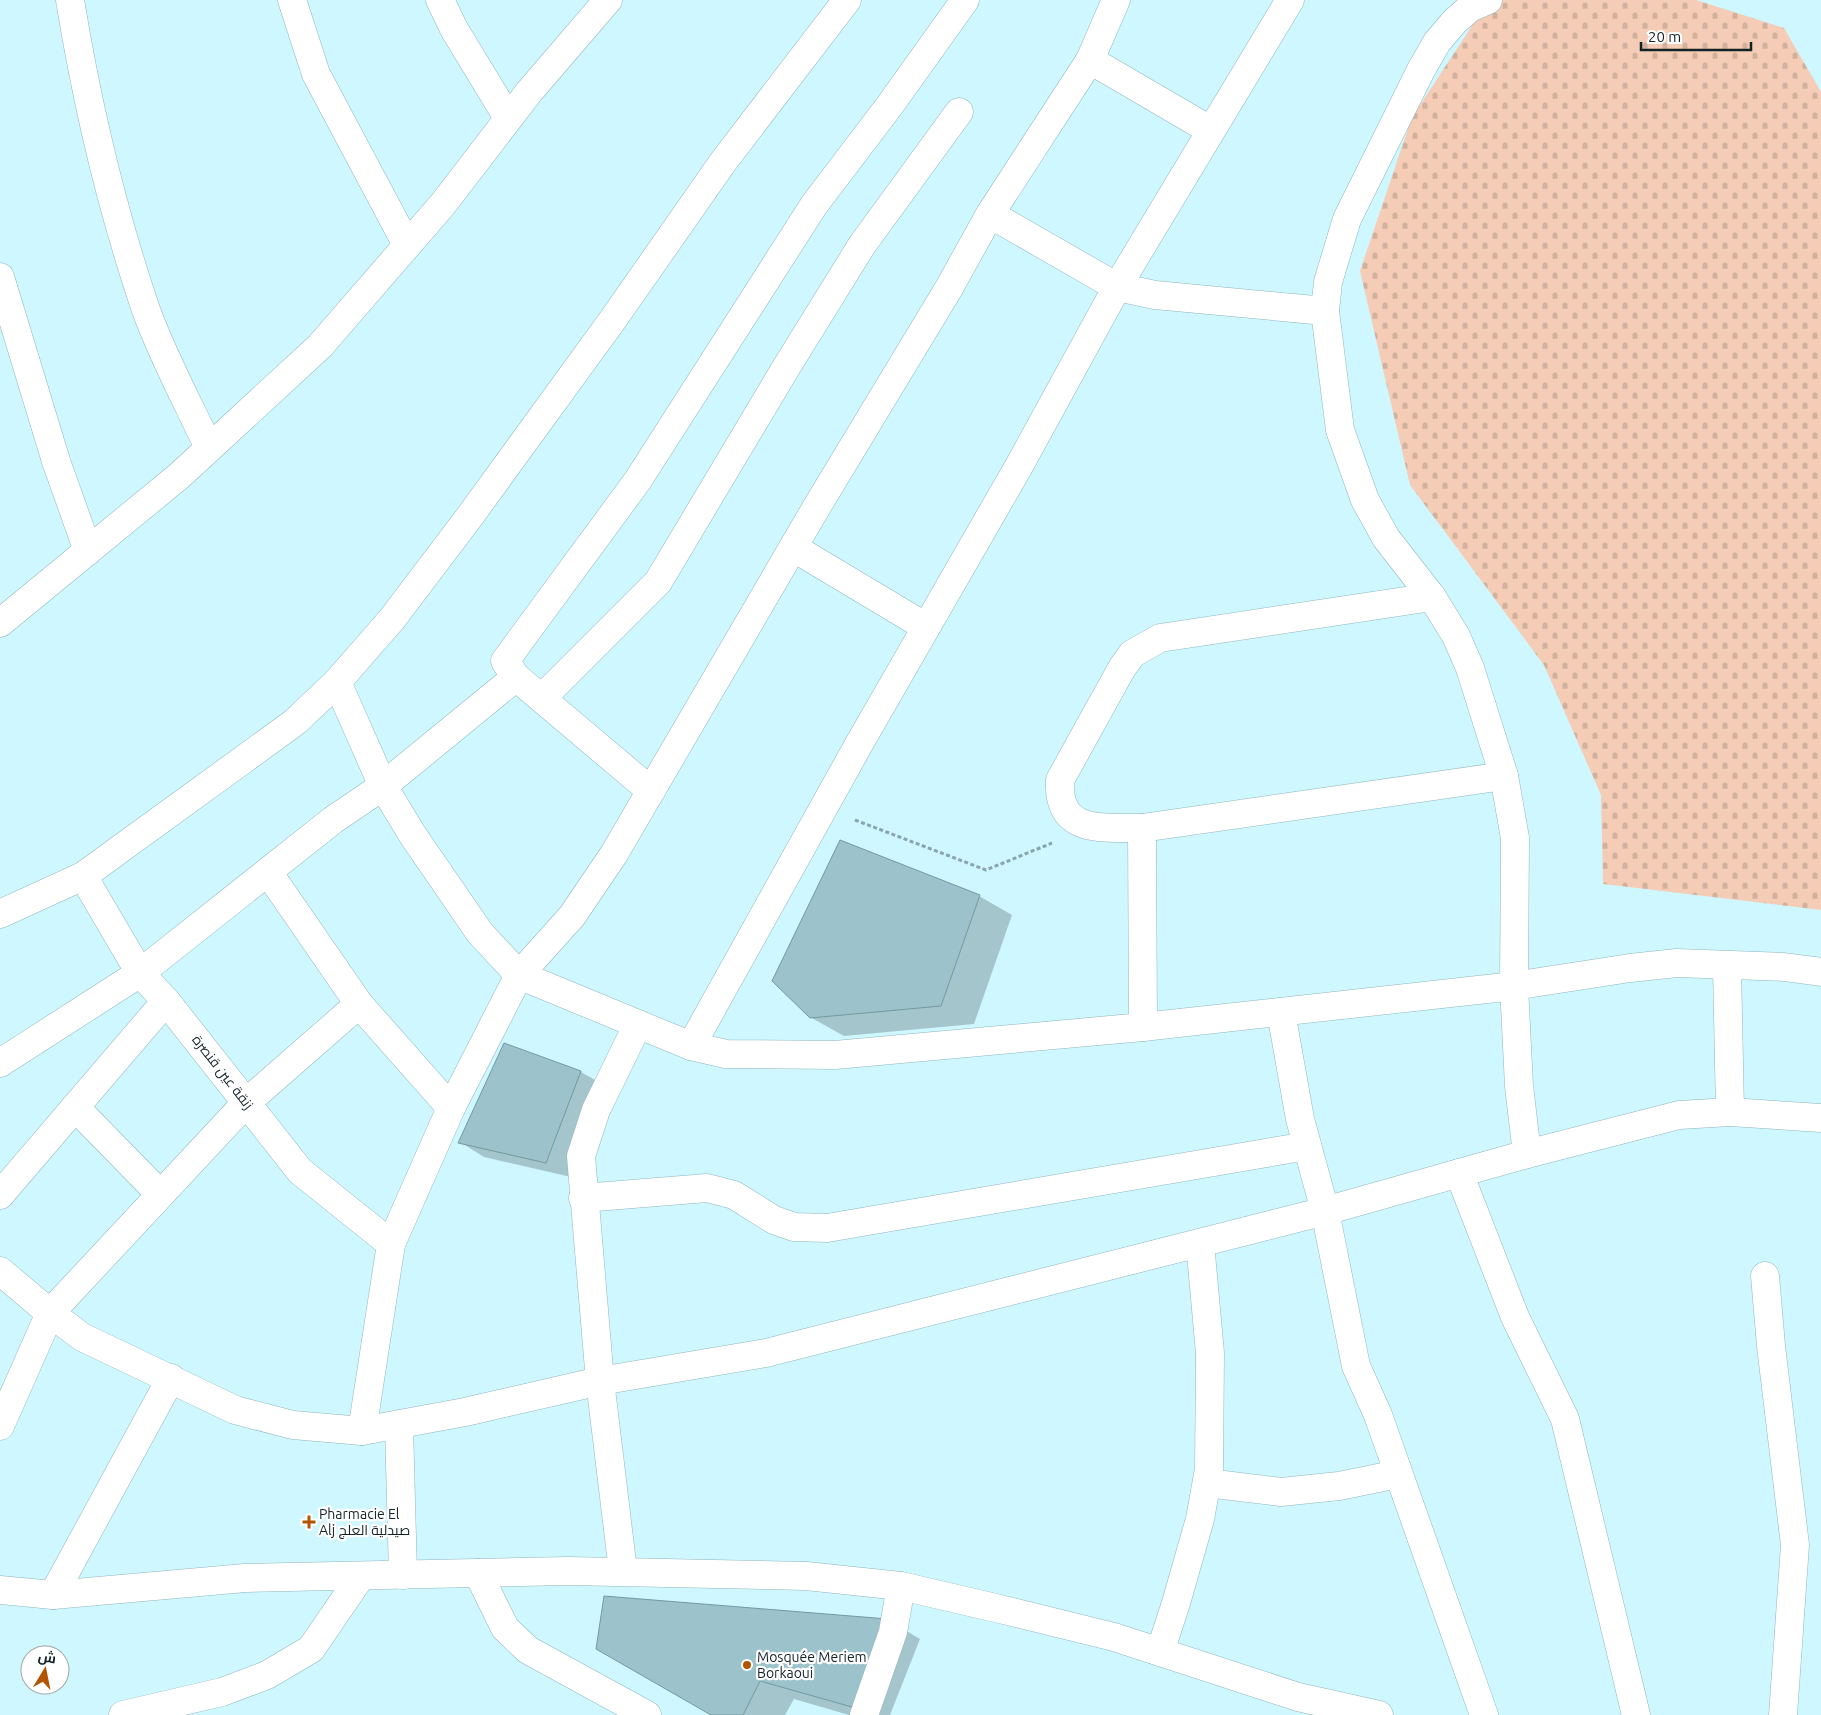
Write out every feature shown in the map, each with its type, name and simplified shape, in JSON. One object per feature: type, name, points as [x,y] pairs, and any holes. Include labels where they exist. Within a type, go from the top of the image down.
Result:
[{"type":"street","points":[[70,0],[80,64],[122,230],[147,311],[209,448]]},
{"type":"street","points":[[292,0],[316,74],[407,245]]},
{"type":"street","points":[[440,0],[454,29],[508,118]]},
{"type":"street","points":[[0,623],[209,448],[320,346],[443,204],[508,118],[608,0]]},
{"type":"street","points":[[0,914],[83,876],[295,722],[337,682],[392,619],[464,524],[614,318],[723,162],[847,0]]},
{"type":"street","points":[[651,791],[516,676],[504,661],[638,480],[814,205],[890,105],[965,0]]},
{"type":"street","points":[[362,1431],[392,1244],[451,1108],[519,975],[572,916],[614,854],[949,288],[990,214],[1090,60],[1116,0]]},
{"type":"street","points":[[691,1046],[926,627],[1019,466],[1117,287],[1290,0]]},
{"type":"street","points":[[1488,0],[1470,8],[1455,21],[1437,42],[1421,70],[1347,219],[1328,282],[1325,311],[1340,430],[1365,500],[1386,538],[1432,597],[1456,636],[1470,668],[1504,776],[1514,838],[1514,986],[1519,1086],[1528,1154]]},
{"type":"street","points":[[1090,60],[1210,130]]},
{"type":"street","points":[[542,698],[658,582],[786,366],[862,245],[959,112]]},
{"type":"street","points":[[990,214],[1117,287],[1155,295],[1325,311]]},
{"type":"street","points":[[0,277],[56,461],[88,551]]},
{"type":"street","points":[[794,548],[926,627]]},
{"type":"street","points":[[1432,597],[1160,638],[1143,646],[1132,654],[1122,668],[1060,780],[1061,806],[1067,816],[1076,822],[1092,826],[1142,828],[1504,776]]},
{"type":"street","points":[[0,1063],[140,972],[334,820],[383,786],[516,676]]},
{"type":"street","points":[[337,682],[383,786],[412,834],[480,932],[519,975],[691,1046],[726,1054],[835,1055],[1143,1027],[1514,986],[1678,962],[1727,966],[1784,967],[1821,972]]},
{"type":"street","points":[[1142,828],[1143,1027]]},
{"type":"street","points":[[268,872],[360,1004],[451,1108]]},
{"type":"street","name":"زنقة عين قنصرة","points":[[83,876],[140,972],[166,1001],[300,1171],[392,1244]]},
{"type":"street","points":[[1727,966],[1730,1112]]},
{"type":"street","points":[[0,1195],[166,1001]]},
{"type":"street","points":[[0,1426],[50,1313],[247,1102],[360,1004]]},
{"type":"street","points":[[1281,1012],[1300,1119],[1325,1211],[1356,1366],[1378,1415],[1484,1715]]},
{"type":"street","points":[[623,1572],[600,1381],[583,1198],[581,1156],[596,1110],[638,1024]]},
{"type":"street","points":[[75,1107],[160,1194]]},
{"type":"street","points":[[0,1271],[82,1337],[235,1410],[293,1425],[362,1431],[399,1426],[600,1381],[766,1353],[1325,1211],[1528,1154],[1678,1115],[1730,1112],[1821,1118]]},
{"type":"street","points":[[583,1198],[707,1188],[734,1195],[774,1220],[794,1227],[827,1228],[1307,1146]]},
{"type":"street","points":[[1459,1173],[1515,1317],[1566,1419],[1636,1715]]},
{"type":"street","points":[[1160,1652],[1200,1519],[1210,1469],[1210,1353],[1200,1243]]},
{"type":"street","points":[[1765,1276],[1771,1346],[1795,1545],[1783,1715]]},
{"type":"street","points":[[53,1595],[171,1378]]},
{"type":"street","points":[[399,1426],[403,1575]]},
{"type":"street","points":[[1206,1483],[1281,1492],[1339,1486],[1398,1474]]},
{"type":"street","points":[[0,1590],[53,1595],[245,1578],[478,1573],[623,1572],[806,1576],[902,1586],[1114,1638],[1298,1697],[1379,1715]]},
{"type":"street","points":[[478,1573],[505,1628],[528,1650],[647,1715]]},
{"type":"street","points":[[123,1715],[222,1692],[267,1675],[311,1648],[361,1576]]},
{"type":"street","points":[[864,1715],[893,1632],[902,1586]]},
{"type":"path","points":[[824,808],[986,870],[1092,826]]},
{"type":"green space","points":[[1489,0],[1696,0],[1784,28],[1821,92],[1821,910],[1603,884],[1601,795],[1544,665],[1410,485],[1360,271],[1412,117]]},
{"type":"building","points":[[840,840],[980,895],[941,1006],[810,1018],[772,981]]},
{"type":"building","points":[[504,1043],[581,1071],[546,1163],[458,1143]]},
{"type":"building","name":"Mosquée Meriem Borkaoui","points":[[604,1596],[888,1619],[852,1707],[760,1681],[743,1715],[711,1715],[596,1649]]},
{"type":"place","name":"Pharmacie El Alj صيدلية العلج","points":[[309,1522]]},
{"type":"place","name":"Mosquée Meriem Borkaoui","points":[[747,1665]]}]
